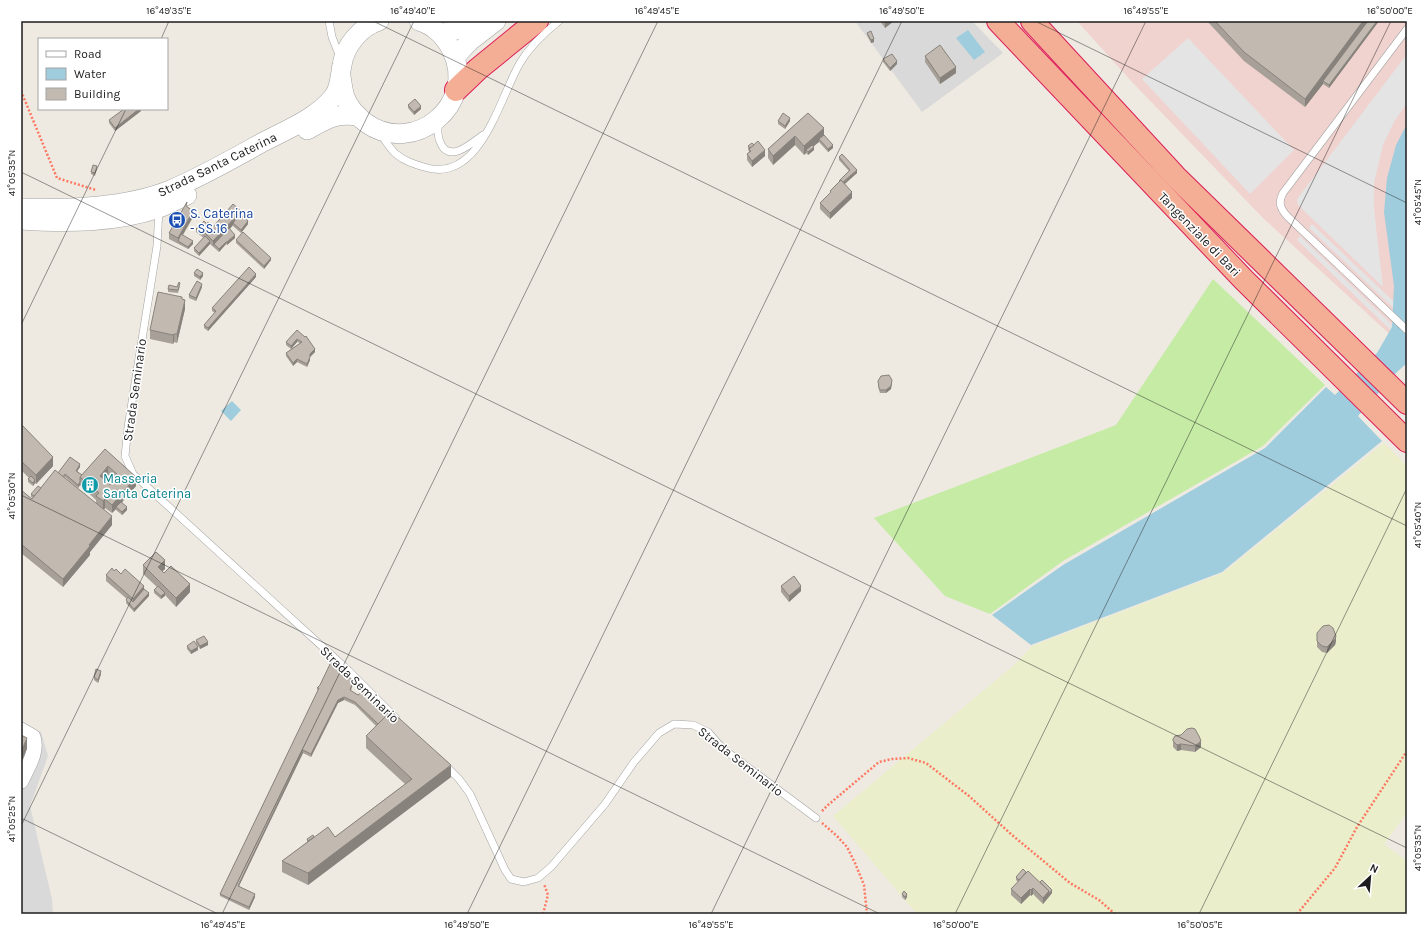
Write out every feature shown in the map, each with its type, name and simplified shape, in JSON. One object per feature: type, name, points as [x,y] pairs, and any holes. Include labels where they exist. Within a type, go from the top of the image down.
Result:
[{"type":"highway","points":[[456,90],[478,69],[537,21]]},
{"type":"highway","name":"Tangenziale di Bari","points":[[998,21],[1239,274],[1407,441]]},
{"type":"highway","name":"Tangenziale di Bari","points":[[1032,21],[1175,176],[1407,403]]},
{"type":"street","name":"Strada Santa Caterina","points":[[21,208],[82,207],[133,201],[170,190],[218,166],[312,116],[334,96],[346,51],[354,39],[364,29],[376,21]]},
{"type":"street","points":[[341,70],[345,98],[358,116],[374,128],[388,133],[404,134],[419,131],[433,124],[440,118],[451,103],[456,90],[458,68],[449,44],[441,34],[425,22],[419,21]]},
{"type":"street","points":[[441,34],[462,28],[475,21]]},
{"type":"street","points":[[455,57],[470,41],[496,21]]},
{"type":"street","name":"Strada Santa Caterina","points":[[21,220],[59,222],[110,219],[159,208],[210,184],[326,120],[342,114],[358,116]]},
{"type":"street","points":[[21,730],[33,737],[36,743],[21,781]]},
{"type":"lane","points":[[329,21],[341,70]]},
{"type":"lane","points":[[374,128],[395,154],[411,163],[432,170],[449,168],[462,162],[477,149],[520,64],[532,46],[559,21]]},
{"type":"lane","points":[[1407,29],[1283,193],[1280,202],[1283,211],[1287,216],[1407,330]]},
{"type":"lane","points":[[440,118],[437,131],[439,139],[441,145],[449,152],[464,149],[485,134]]},
{"type":"lane","name":"Strada Seminario","points":[[159,208],[157,246],[128,427],[125,456],[133,474],[349,671],[404,726]]},
{"type":"lane","name":"Strada Seminario","points":[[538,878],[551,867],[606,804],[634,762],[659,733],[674,724],[693,725],[708,732],[722,748],[816,818]]},
{"type":"lane","points":[[437,758],[459,779],[470,794],[505,870],[511,879],[524,882],[538,878]]},
{"type":"path","points":[[21,91],[57,178],[103,192]]},
{"type":"path","points":[[1297,914],[1335,868],[1357,827],[1407,751]]},
{"type":"path","points":[[867,914],[864,885],[847,847],[837,836],[816,818],[828,805],[879,762],[908,758],[926,763],[969,796],[1070,884],[1099,900],[1115,914]]},
{"type":"path","points":[[538,878],[546,885],[548,895],[543,914]]},
{"type":"shaded area","points":[[855,21],[972,21],[1003,53],[922,112]]},
{"type":"shaded area","points":[[1077,21],[1407,21],[1407,350],[1263,218],[1133,83]]},
{"type":"shaded area","points":[[1188,38],[1294,150],[1250,194],[1142,79]]},
{"type":"shaded area","points":[[1407,54],[1407,103],[1394,122],[1383,145],[1374,183],[1374,206],[1383,287],[1298,205],[1297,199]]},
{"type":"shaded area","points":[[1312,224],[1407,314],[1407,321],[1309,228]]},
{"type":"shaded area","points":[[1300,236],[1407,339],[1407,346],[1297,240]]},
{"type":"shaded area","points":[[21,724],[41,732],[48,756],[30,806],[52,899],[53,914],[21,914]]},
{"type":"green space","points":[[1213,279],[1325,385],[1263,446],[1063,561],[990,614],[945,596],[874,518],[1116,425]]},
{"type":"green space","points":[[1384,443],[1407,466],[1407,813],[1384,844],[1407,861],[1407,914],[917,914],[833,816],[1014,665],[1032,646],[1223,573]]},
{"type":"water","points":[[968,30],[985,52],[974,60],[956,38]]},
{"type":"water","points":[[1407,124],[1407,363],[1397,372],[1358,416],[1382,441],[1222,572],[1031,645],[992,615],[1063,565],[1265,448],[1326,387],[1335,395],[1377,353],[1392,327],[1394,286],[1384,212],[1387,178],[1396,145]]},
{"type":"water","points":[[232,401],[241,410],[231,421],[221,411]]},
{"type":"building","points":[[1215,21],[1363,21],[1305,99],[1244,52]]},
{"type":"building","points":[[1368,21],[1377,21],[1329,85],[1323,81]]},
{"type":"building","points":[[871,31],[874,39],[871,40],[867,33]]},
{"type":"building","points":[[940,45],[956,67],[940,78],[925,56]]},
{"type":"building","points":[[892,54],[897,61],[890,68],[883,59]]},
{"type":"building","points":[[415,99],[421,106],[414,112],[408,105]]},
{"type":"building","points":[[123,110],[138,110],[115,128],[109,120]]},
{"type":"building","points":[[783,113],[790,118],[785,126],[778,121]]},
{"type":"building","points":[[808,113],[824,128],[804,146],[795,136],[773,156],[768,149]]},
{"type":"building","points":[[824,135],[833,145],[828,149],[819,139]]},
{"type":"building","points":[[758,141],[765,150],[752,161],[747,154],[751,151],[749,149]]},
{"type":"building","points":[[752,143],[754,145],[750,148],[748,146]]},
{"type":"building","points":[[812,145],[814,147],[808,152],[806,150]]},
{"type":"building","points":[[842,154],[857,170],[843,182],[841,180],[839,181],[850,170],[839,157]]},
{"type":"building","points":[[93,165],[97,166],[95,173],[91,172]]},
{"type":"building","points":[[841,180],[852,192],[830,213],[820,203]]},
{"type":"building","points":[[187,202],[186,206],[193,211],[178,238],[169,233]]},
{"type":"building","points":[[233,204],[241,211],[213,241],[201,229],[208,222],[213,227]]},
{"type":"building","points":[[240,214],[248,221],[241,230],[233,223]]},
{"type":"building","points":[[204,221],[207,224],[201,229],[201,233],[196,229]]},
{"type":"building","points":[[229,228],[235,235],[219,249],[214,244]]},
{"type":"building","points":[[243,232],[271,258],[264,266],[236,240]]},
{"type":"building","points":[[181,234],[193,241],[188,247],[178,241]]},
{"type":"building","points":[[205,236],[210,241],[199,253],[194,248]]},
{"type":"building","points":[[249,267],[256,274],[208,328],[204,325],[216,311],[212,308]]},
{"type":"building","points":[[197,269],[203,273],[200,277],[194,273]]},
{"type":"building","points":[[197,281],[202,284],[196,298],[189,295]]},
{"type":"building","points":[[179,282],[178,290],[168,289],[169,285],[177,287]]},
{"type":"building","points":[[158,292],[182,297],[182,299],[185,300],[177,334],[173,335],[150,330]]},
{"type":"building","points":[[297,330],[305,337],[306,336],[315,349],[310,354],[307,364],[297,359],[293,363],[286,353],[302,342],[297,339],[291,346],[286,342]]},
{"type":"building","points":[[889,375],[892,380],[891,386],[886,390],[880,390],[878,381],[881,376]]},
{"type":"building","points":[[21,424],[53,457],[36,475],[21,461]]},
{"type":"building","points":[[105,449],[136,477],[112,505],[105,499],[103,501],[96,496],[99,493],[80,477]],"holes":[[[108,466],[119,476],[110,485],[100,476]]]},
{"type":"building","points":[[70,457],[80,464],[76,471],[82,475],[78,485],[65,474],[63,477],[58,473]]},
{"type":"building","points":[[55,470],[112,516],[63,579],[21,544],[21,490],[32,499]]},
{"type":"building","points":[[31,476],[35,480],[33,483],[28,479]]},
{"type":"building","points":[[38,486],[41,488],[34,496],[31,494]]},
{"type":"building","points":[[121,502],[127,507],[122,512],[116,507]]},
{"type":"building","points":[[156,552],[165,560],[158,567],[164,573],[171,566],[190,584],[176,598],[143,565]]},
{"type":"building","points":[[112,568],[114,571],[116,569],[121,574],[125,569],[144,586],[133,599],[106,575]]},
{"type":"building","points":[[794,576],[801,586],[789,596],[781,586]]},
{"type":"building","points":[[158,586],[165,593],[161,596],[154,590]]},
{"type":"building","points":[[144,589],[149,593],[134,609],[126,600],[128,597],[133,602]]},
{"type":"building","points":[[1329,625],[1333,628],[1336,636],[1335,639],[1327,647],[1322,646],[1317,641],[1317,633],[1323,626]]},
{"type":"building","points":[[204,636],[208,642],[200,646],[196,640]]},
{"type":"building","points":[[194,641],[198,647],[191,651],[187,646]]},
{"type":"building","points":[[331,662],[353,681],[350,690],[358,695],[364,691],[388,714],[378,724],[355,702],[344,697],[338,700],[311,754],[303,750],[238,886],[255,894],[249,907],[220,894],[319,688],[317,688],[320,685]]},
{"type":"building","points":[[96,669],[101,671],[98,680],[94,677]]},
{"type":"building","points":[[391,711],[451,765],[308,873],[282,861],[328,827],[335,837],[412,779],[366,736]]},
{"type":"building","points":[[1187,729],[1195,729],[1201,741],[1195,746],[1181,744],[1177,745],[1173,741],[1175,736],[1181,735]]},
{"type":"building","points":[[21,735],[27,738],[21,752]]},
{"type":"building","points":[[313,835],[314,837],[308,841],[307,839]]},
{"type":"building","points":[[1023,869],[1026,872],[1019,880],[1016,877]]},
{"type":"building","points":[[1028,871],[1049,891],[1043,898],[1033,888],[1021,898],[1011,889]]},
{"type":"building","points":[[1042,880],[1052,890],[1049,894],[1049,891],[1040,882]]},
{"type":"building","points":[[904,891],[907,894],[905,897],[902,894]]},
{"type":"place","name":"S. Caterina - SS.16","points":[[177,220]]},
{"type":"place","name":"Masseria Santa Caterina","points":[[90,485]]}]
